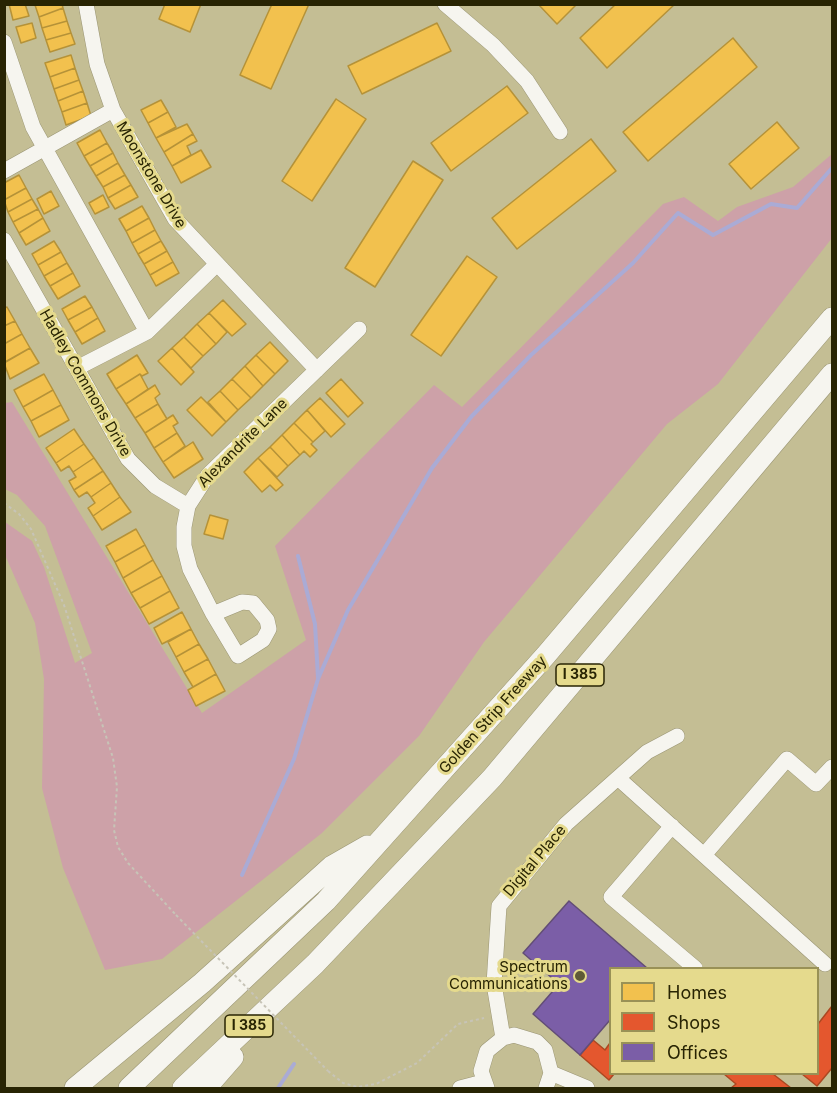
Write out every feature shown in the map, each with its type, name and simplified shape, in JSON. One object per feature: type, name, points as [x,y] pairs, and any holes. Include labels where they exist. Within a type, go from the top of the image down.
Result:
[{"type":"highway","name":"Golden Strip Freeway","points":[[129,1089],[286,941],[383,837],[546,655],[832,318]]},
{"type":"highway","name":"I 385","points":[[183,1089],[315,964],[419,857],[522,744],[832,374]]},
{"type":"highway","points":[[75,1089],[202,983],[332,866],[383,837]]},
{"type":"highway","points":[[206,1089],[315,964]]},
{"type":"street","name":"Moonstone Drive","points":[[86,4],[97,64],[112,110],[175,219],[317,370]]},
{"type":"street","points":[[445,4],[493,45],[527,81],[560,132]]},
{"type":"street","points":[[4,42],[33,127],[147,332]]},
{"type":"street","points":[[4,171],[112,110]]},
{"type":"street","name":"Hadley Commons Drive","points":[[4,240],[128,459],[155,486],[188,506]]},
{"type":"street","points":[[77,368],[147,332],[216,265]]},
{"type":"street","name":"Alexandrite Lane","points":[[213,614],[190,569],[184,546],[184,527],[188,506],[208,475],[359,329]]},
{"type":"street","name":"Digital Place","points":[[503,1038],[494,984],[499,906],[566,824],[647,752],[677,736]]},
{"type":"street","points":[[704,855],[787,759],[816,784],[832,767]]},
{"type":"street","points":[[618,778],[825,963]]},
{"type":"street","points":[[672,826],[611,897],[693,967]]},
{"type":"street","points":[[460,1089],[485,1085],[483,1061],[494,1043],[503,1038],[526,1036],[537,1042],[550,1061],[552,1073],[546,1089]]},
{"type":"street","points":[[552,1073],[587,1089]]},
{"type":"path","points":[[4,503],[19,514],[31,529],[64,605],[113,758],[117,787],[114,830],[118,847],[128,863],[176,915],[328,1071],[343,1083],[357,1087],[376,1084],[417,1063],[458,1024],[499,1016]]},
{"type":"shaded area","points":[[832,154],[832,238],[718,384],[667,424],[484,642],[419,736],[322,833],[162,959],[105,970],[63,868],[42,788],[44,679],[35,623],[5,555],[5,522],[32,541],[44,567],[75,663],[92,653],[45,526],[17,495],[5,489],[5,403],[12,402],[202,713],[306,640],[275,546],[434,385],[462,407],[663,204],[684,197],[718,221],[737,207],[793,187]]},
{"type":"building: Homes","points":[[9,4],[25,4],[29,16],[13,20]]},
{"type":"building: Homes","points":[[62,4],[63,8],[39,17],[35,5]]},
{"type":"building: Homes","points":[[165,4],[201,4],[190,32],[159,19]]},
{"type":"building: Homes","points":[[272,4],[309,4],[271,89],[240,75]]},
{"type":"building: Homes","points":[[538,4],[577,4],[557,24]]},
{"type":"building: Homes","points":[[616,4],[675,4],[607,68],[580,38]]},
{"type":"building: Homes","points":[[63,8],[67,21],[42,28],[39,17]]},
{"type":"building: Homes","points":[[67,21],[71,33],[46,40],[42,28]]},
{"type":"building: Homes","points":[[32,23],[36,38],[21,43],[16,27]]},
{"type":"building: Homes","points":[[437,23],[451,51],[362,94],[348,66]]},
{"type":"building: Homes","points":[[71,33],[75,44],[50,52],[46,40]]},
{"type":"building: Homes","points":[[733,38],[757,67],[648,161],[623,132]]},
{"type":"building: Homes","points":[[71,55],[75,68],[50,77],[45,63]]},
{"type":"building: Homes","points":[[75,68],[79,80],[54,89],[50,77]]},
{"type":"building: Homes","points":[[79,80],[83,91],[58,101],[54,89]]},
{"type":"building: Homes","points":[[507,86],[528,113],[451,171],[431,143]]},
{"type":"building: Homes","points":[[83,91],[87,103],[62,112],[58,101]]},
{"type":"building: Homes","points":[[336,99],[366,119],[312,201],[282,181]]},
{"type":"building: Homes","points":[[161,100],[168,112],[148,123],[141,110]]},
{"type":"building: Homes","points":[[87,103],[91,116],[66,125],[62,112]]},
{"type":"building: Homes","points":[[168,112],[176,127],[156,138],[148,123]]},
{"type":"building: Homes","points":[[777,122],[799,148],[751,189],[729,164]]},
{"type":"building: Homes","points":[[187,124],[193,134],[164,152],[156,138]]},
{"type":"building: Homes","points":[[100,130],[107,143],[84,156],[77,143]]},
{"type":"building: Homes","points":[[193,134],[197,141],[187,146],[191,155],[172,166],[164,152]]},
{"type":"building: Homes","points":[[591,139],[616,171],[517,249],[492,218]]},
{"type":"building: Homes","points":[[107,143],[113,153],[90,166],[84,156]]},
{"type":"building: Homes","points":[[201,150],[211,167],[181,183],[172,166]]},
{"type":"building: Homes","points":[[113,153],[118,163],[96,176],[90,166]]},
{"type":"building: Homes","points":[[413,161],[443,180],[375,287],[345,268]]},
{"type":"building: Homes","points":[[118,163],[125,175],[103,187],[96,176]]},
{"type":"building: Homes","points":[[19,175],[26,188],[4,200],[4,183]]},
{"type":"building: Homes","points":[[125,175],[131,185],[108,198],[103,187]]},
{"type":"building: Homes","points":[[131,185],[138,197],[115,209],[108,198]]},
{"type":"building: Homes","points":[[26,188],[32,199],[8,212],[4,200]]},
{"type":"building: Homes","points":[[51,191],[59,206],[44,214],[37,199]]},
{"type":"building: Homes","points":[[103,195],[109,207],[95,214],[89,203]]},
{"type":"building: Homes","points":[[32,199],[38,209],[13,222],[8,212]]},
{"type":"building: Homes","points":[[142,206],[149,218],[126,231],[119,219]]},
{"type":"building: Homes","points":[[38,209],[43,218],[19,233],[13,222]]},
{"type":"building: Homes","points":[[43,218],[50,231],[26,245],[19,233]]},
{"type":"building: Homes","points":[[149,218],[155,230],[132,243],[126,231]]},
{"type":"building: Homes","points":[[155,230],[161,241],[138,254],[132,243]]},
{"type":"building: Homes","points":[[54,241],[61,252],[38,265],[32,254]]},
{"type":"building: Homes","points":[[161,241],[167,251],[144,264],[138,254]]},
{"type":"building: Homes","points":[[167,251],[173,262],[150,275],[144,264]]},
{"type":"building: Homes","points":[[61,252],[67,263],[44,276],[38,265]]},
{"type":"building: Homes","points":[[467,256],[497,277],[441,356],[411,335]]},
{"type":"building: Homes","points":[[173,262],[179,273],[156,286],[150,275]]},
{"type":"building: Homes","points":[[67,263],[73,273],[50,286],[44,276]]},
{"type":"building: Homes","points":[[73,273],[80,286],[58,299],[50,286]]},
{"type":"building: Homes","points":[[85,296],[92,307],[68,320],[62,309]]},
{"type":"building: Homes","points":[[223,300],[246,324],[232,336],[209,313]]},
{"type":"building: Homes","points":[[7,307],[15,321],[4,326],[4,308]]},
{"type":"building: Homes","points":[[92,307],[98,318],[75,332],[68,320]]},
{"type":"building: Homes","points":[[209,313],[227,332],[216,344],[197,324]]},
{"type":"building: Homes","points":[[98,318],[105,331],[82,344],[75,332]]},
{"type":"building: Homes","points":[[15,321],[22,334],[4,344],[4,326]]},
{"type":"building: Homes","points":[[197,324],[216,344],[203,356],[184,337]]},
{"type":"building: Homes","points":[[22,334],[30,348],[5,362],[4,344]]},
{"type":"building: Homes","points":[[184,337],[203,356],[191,368],[172,348]]},
{"type":"building: Homes","points":[[270,342],[288,361],[275,374],[256,355]]},
{"type":"building: Homes","points":[[30,348],[39,363],[10,379],[4,363]]},
{"type":"building: Homes","points":[[172,348],[194,372],[181,385],[158,361]]},
{"type":"building: Homes","points":[[137,355],[148,373],[142,376],[140,374],[116,389],[107,374]]},
{"type":"building: Homes","points":[[256,355],[275,374],[263,386],[245,366]]},
{"type":"building: Homes","points":[[245,366],[263,386],[251,398],[232,379]]},
{"type":"building: Homes","points":[[44,374],[53,390],[23,407],[14,390]]},
{"type":"building: Homes","points":[[140,374],[148,389],[126,404],[116,389]]},
{"type":"building: Homes","points":[[232,379],[251,398],[238,410],[220,391]]},
{"type":"building: Homes","points":[[341,379],[363,403],[348,417],[326,393]]},
{"type":"building: Homes","points":[[155,385],[160,394],[155,398],[158,404],[135,418],[126,404]]},
{"type":"building: Homes","points":[[53,390],[61,405],[31,421],[23,407]]},
{"type":"building: Homes","points":[[220,391],[238,410],[226,422],[208,402]]},
{"type":"building: Homes","points":[[201,397],[226,422],[212,436],[187,410]]},
{"type":"building: Homes","points":[[320,398],[345,424],[331,437],[307,410]]},
{"type":"building: Homes","points":[[158,404],[167,419],[145,433],[135,418]]},
{"type":"building: Homes","points":[[61,405],[69,420],[39,437],[31,421]]},
{"type":"building: Homes","points":[[307,410],[325,431],[313,442],[294,423]]},
{"type":"building: Homes","points":[[173,415],[178,423],[173,426],[177,433],[154,448],[145,433]]},
{"type":"building: Homes","points":[[294,423],[313,442],[311,444],[317,450],[310,457],[304,451],[300,455],[282,435]]},
{"type":"building: Homes","points":[[74,429],[84,444],[56,463],[46,448]]},
{"type":"building: Homes","points":[[177,433],[185,446],[163,462],[154,448]]},
{"type":"building: Homes","points":[[282,435],[300,455],[288,466],[270,447]]},
{"type":"building: Homes","points":[[193,442],[203,459],[174,478],[163,462]]},
{"type":"building: Homes","points":[[84,444],[94,458],[73,472],[69,466],[61,471],[56,463]]},
{"type":"building: Homes","points":[[270,447],[288,466],[277,477],[258,458]]},
{"type":"building: Homes","points":[[94,458],[103,471],[74,490],[69,481],[76,477],[73,472]]},
{"type":"building: Homes","points":[[258,458],[283,485],[276,491],[270,485],[262,492],[244,472]]},
{"type":"building: Homes","points":[[103,471],[111,483],[91,497],[87,492],[79,497],[74,490]]},
{"type":"building: Homes","points":[[111,483],[120,497],[93,516],[88,508],[95,503],[91,497]]},
{"type":"building: Homes","points":[[120,497],[131,512],[102,530],[93,516]]},
{"type":"building: Homes","points":[[210,515],[228,520],[223,539],[204,534]]},
{"type":"building: Homes","points":[[136,529],[145,545],[115,562],[106,546]]},
{"type":"building: Homes","points":[[145,545],[153,560],[123,578],[115,562]]},
{"type":"building: Homes","points":[[153,560],[162,576],[131,593],[123,578]]},
{"type":"building: Homes","points":[[162,576],[170,591],[140,608],[131,593]]},
{"type":"building: Homes","points":[[170,591],[179,608],[149,624],[140,608]]},
{"type":"building: Homes","points":[[182,612],[191,629],[162,644],[154,628]]},
{"type":"building: Homes","points":[[191,629],[199,644],[176,657],[168,642]]},
{"type":"building: Homes","points":[[199,644],[208,659],[184,672],[176,657]]},
{"type":"building: Homes","points":[[208,659],[216,674],[193,687],[184,672]]},
{"type":"building: Homes","points":[[216,674],[225,691],[196,706],[188,690]]},
{"type":"building: Shops","points":[[832,1006],[832,1068],[817,1086],[803,1075],[819,1075],[819,1023]]},
{"type":"building: Shops","points":[[593,1040],[605,1050],[609,1044],[609,1075],[613,1075],[609,1080],[580,1055]]},
{"type":"building: Shops","points":[[725,1075],[774,1075],[791,1088],[731,1088],[736,1084]]},
{"type":"building: Offices","name":"Spectrum Communications","points":[[569,901],[646,967],[609,967],[609,1021],[580,1055],[533,1014],[559,984],[523,953]]},
{"type":"waterway","points":[[242,875],[294,759],[318,679],[348,610],[432,468],[471,417],[531,355],[633,263],[678,213],[713,235],[771,204],[797,208],[832,168]]},
{"type":"waterway","points":[[298,556],[315,624],[318,678]]},
{"type":"waterway","points":[[278,1088],[294,1064]]},
{"type":"place","name":"Spectrum Communications","points":[[580,976]]}]
